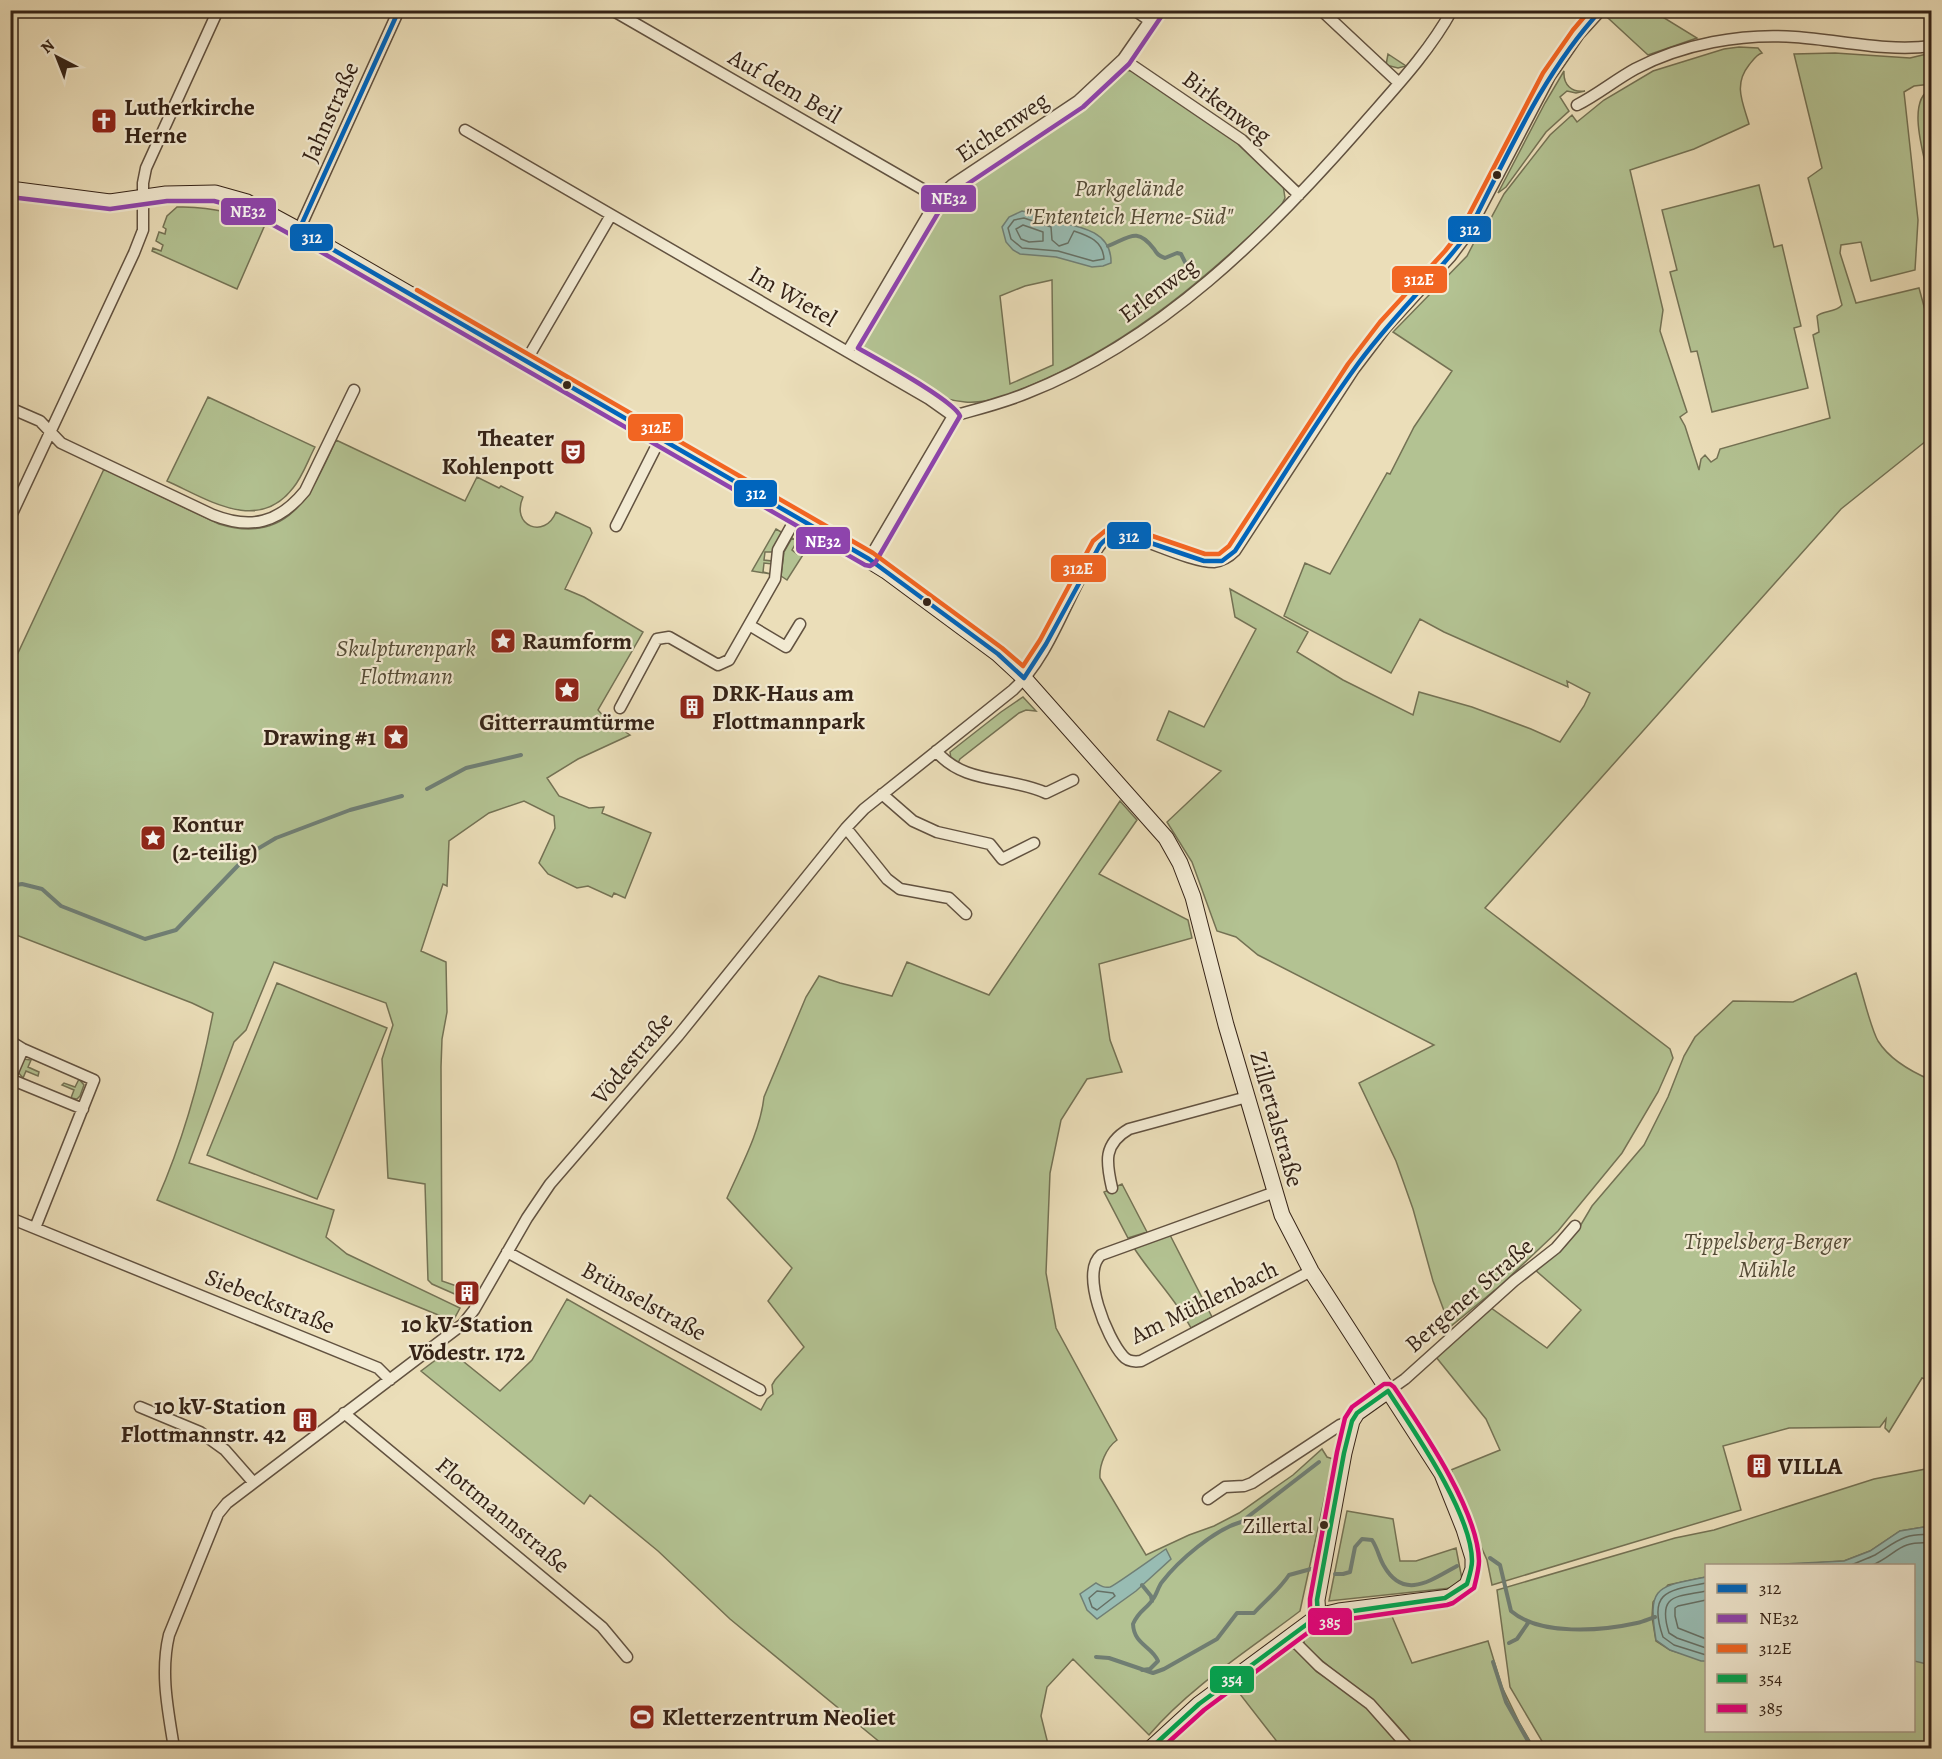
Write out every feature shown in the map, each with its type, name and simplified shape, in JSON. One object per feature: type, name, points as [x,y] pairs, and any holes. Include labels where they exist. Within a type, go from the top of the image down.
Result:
[{"type":"street","points":[[10,518],[143,230],[142,197],[146,168],[218,10]]},
{"type":"street","name":"Jahnstraße","points":[[299,230],[399,10]]},
{"type":"street","name":"Auf dem Beil","points":[[612,10],[938,198]]},
{"type":"street","points":[[1134,10],[1150,21]]},
{"type":"street","name":"Eichenweg","points":[[848,351],[938,198],[952,186],[1078,101],[1123,59],[1157,10]]},
{"type":"street","points":[[1321,10],[1399,83]]},
{"type":"street","name":"Erlenweg","points":[[953,416],[1028,393],[1072,372],[1136,334],[1212,277],[1299,195],[1399,83],[1434,38],[1452,10]]},
{"type":"street","name":"Vödestraße","points":[[390,1380],[463,1324],[474,1310],[527,1218],[550,1184],[678,1036],[864,808],[1013,690],[1024,678],[1046,644],[1100,545],[1108,536],[1126,535],[1204,561],[1221,561],[1235,552],[1354,369],[1386,327],[1451,256],[1466,236],[1550,76],[1579,34],[1601,10]]},
{"type":"street","points":[[1577,105],[1660,57],[1737,38],[1791,36],[1892,47],[1932,46]]},
{"type":"street","name":"Birkenweg","points":[[1123,59],[1235,135],[1299,195]]},
{"type":"street","name":"Im Wietel","points":[[465,130],[848,351],[929,399],[953,416]]},
{"type":"street","points":[[10,189],[110,202],[180,192],[215,194],[246,202],[299,230],[869,559],[998,654],[1024,678]]},
{"type":"street","points":[[526,361],[611,215]]},
{"type":"street","points":[[10,408],[40,421],[61,443],[213,515],[232,522],[254,523],[285,512],[305,492],[354,390]]},
{"type":"street","points":[[869,559],[953,416]]},
{"type":"street","points":[[616,526],[660,439]]},
{"type":"street","points":[[620,708],[657,639],[669,637],[718,665],[729,660],[775,579],[778,550],[797,516]]},
{"type":"street","points":[[749,625],[786,647],[800,624]]},
{"type":"street","name":"Zillertalstraße","points":[[1024,678],[1133,799],[1174,850],[1186,877],[1202,927],[1226,1025],[1275,1192],[1293,1240],[1311,1272],[1442,1474],[1464,1529],[1473,1558],[1473,1569],[1467,1585],[1450,1597],[1339,1611],[1318,1616]]},
{"type":"street","points":[[936,751],[949,765],[963,772],[981,778],[1036,788],[1046,793],[1073,780]]},
{"type":"street","points":[[882,794],[913,821],[937,832],[990,844],[1002,859],[1034,843]]},
{"type":"street","points":[[846,828],[887,879],[900,889],[949,898],[966,914]]},
{"type":"street","points":[[10,1041],[94,1080],[35,1228]]},
{"type":"street","points":[[23,1049],[10,1079],[82,1109]]},
{"type":"street","points":[[1112,1188],[1107,1168],[1108,1157],[1113,1142],[1121,1134],[1129,1129],[1247,1097]]},
{"type":"street","name":"Am Mühlenbach","points":[[1275,1192],[1101,1255],[1094,1266],[1093,1280],[1103,1321],[1123,1357],[1131,1361],[1141,1361],[1311,1272]]},
{"type":"street","name":"Siebeckstraße","points":[[10,1218],[378,1368],[390,1380]]},
{"type":"street","name":"Bergener Straße","points":[[1388,1391],[1405,1379],[1514,1281],[1556,1248],[1575,1226]]},
{"type":"street","name":"Brünselstraße","points":[[507,1252],[760,1390]]},
{"type":"street","points":[[174,1749],[164,1679],[165,1656],[169,1635],[218,1514],[227,1503],[253,1482],[390,1380]]},
{"type":"street","points":[[1151,1749],[1199,1704],[1318,1616],[1317,1600],[1352,1421],[1357,1413],[1388,1391]]},
{"type":"street","points":[[140,1407],[200,1432],[225,1450],[253,1482]]},
{"type":"street","name":"Flottmannstraße","points":[[344,1413],[603,1627],[627,1657]]},
{"type":"street","points":[[1208,1499],[1225,1487],[1252,1484],[1340,1425],[1352,1421]]},
{"type":"street","points":[[1290,1637],[1319,1666],[1371,1704],[1409,1749]]},
{"type":"green space","points":[[1616,11],[1653,11],[1697,38],[1648,55],[1608,18]]},
{"type":"green space","points":[[1758,48],[1762,53],[1749,65],[1741,80],[1742,101],[1749,124],[1694,149],[1630,170],[1663,310],[1660,331],[1687,412],[1680,417],[1699,470],[1701,459],[1705,455],[1711,462],[1717,458],[1720,449],[1830,418],[1813,335],[1819,332],[1817,316],[1842,305],[1808,178],[1822,168],[1794,54],[1835,53],[1910,58],[1931,53],[1931,84],[1914,86],[1904,92],[1918,220],[1915,270],[1871,281],[1861,242],[1841,245],[1840,253],[1856,303],[1919,288],[1931,332],[1931,437],[1841,509],[1485,908],[1670,1049],[1673,1058],[1658,1092],[1622,1153],[1558,1231],[1501,1285],[1450,1327],[1433,1281],[1413,1209],[1396,1161],[1359,1083],[1434,1045],[1258,955],[1236,937],[1217,931],[1192,862],[1167,822],[1221,771],[1157,740],[1169,711],[1204,727],[1256,629],[1235,617],[1230,589],[1308,632],[1297,652],[1343,680],[1413,715],[1419,692],[1472,707],[1560,742],[1590,693],[1567,681],[1568,687],[1420,619],[1391,673],[1284,616],[1305,563],[1330,574],[1387,473],[1390,474],[1414,427],[1452,371],[1393,332],[1467,256],[1504,194],[1550,135],[1572,115],[1577,122],[1604,100],[1653,71],[1724,49]]},
{"type":"green space","points":[[1388,54],[1406,66],[1398,68],[1386,65]]},
{"type":"green space","name":"Parkgelände \"Ententeich Herne-Süd\"","points":[[1120,70],[1132,71],[1210,122],[1244,148],[1283,185],[1285,198],[1281,206],[1198,281],[1140,325],[1077,364],[1015,392],[985,401],[952,400],[915,386],[870,359],[863,344],[863,335],[934,214],[964,184],[998,159],[1071,113]],"holes":[[[1052,280],[1053,365],[1010,384],[1000,296],[1025,286]]]},
{"type":"green space","points":[[1564,71],[1569,87],[1576,91],[1585,91],[1576,93],[1567,91],[1560,97],[1569,111],[1546,132],[1506,187],[1498,193],[1545,103]]},
{"type":"green space","points":[[1931,89],[1932,175],[1928,175],[1918,116],[1919,104]]},
{"type":"green space","points":[[1759,185],[1774,247],[1782,245],[1801,326],[1794,328],[1808,388],[1712,412],[1697,351],[1691,352],[1670,272],[1677,270],[1662,210]]},
{"type":"green space","points":[[177,207],[205,208],[244,218],[264,227],[237,289],[152,251],[153,248],[161,251],[163,245],[156,241],[159,232],[165,234],[166,229],[163,227],[167,216]]},
{"type":"green space","points":[[208,397],[315,447],[297,483],[279,502],[264,509],[248,511],[232,508],[215,503],[167,481]]},
{"type":"green space","name":"Skulpturenpark Flottmann","points":[[336,440],[465,501],[477,477],[499,488],[501,486],[523,497],[520,507],[521,516],[530,526],[544,526],[551,521],[556,512],[590,528],[592,533],[565,589],[584,597],[643,632],[598,710],[605,718],[630,735],[578,759],[547,778],[559,796],[589,808],[604,807],[602,813],[651,833],[625,898],[614,893],[612,897],[588,886],[577,888],[548,874],[539,863],[555,828],[554,816],[524,801],[489,813],[449,841],[447,886],[443,884],[421,951],[446,962],[447,1012],[442,1039],[441,1067],[442,1281],[471,1291],[466,1299],[428,1280],[425,1184],[388,1178],[382,1059],[393,1025],[386,1003],[274,962],[246,1030],[234,1042],[189,1163],[334,1210],[326,1237],[347,1254],[460,1308],[453,1321],[157,1200],[190,1108],[213,1013],[11,933],[11,668],[104,469],[219,524],[243,529],[264,527],[281,521],[295,510],[318,478]]},
{"type":"green space","points":[[776,529],[783,533],[773,552],[765,552],[764,560],[772,561],[772,564],[764,563],[763,572],[771,574],[752,571]]},
{"type":"green space","points":[[792,538],[797,541],[792,550],[797,554],[803,544],[808,547],[787,580],[781,576],[784,552]]},
{"type":"green space","points":[[1023,697],[1036,711],[1026,710],[1019,713],[960,759],[958,763],[951,759],[950,752]]},
{"type":"green space","points":[[1120,801],[1137,820],[1099,874],[1188,920],[1192,938],[1099,964],[1110,1040],[1122,1072],[1087,1079],[1061,1120],[1050,1173],[1046,1273],[1056,1328],[1117,1440],[1104,1457],[1100,1478],[1146,1555],[1239,1513],[1293,1475],[1322,1449],[1327,1457],[1333,1459],[1300,1611],[1183,1700],[1149,1735],[1073,1659],[1047,1687],[1041,1716],[1049,1748],[887,1748],[730,1619],[658,1551],[590,1495],[584,1504],[421,1371],[449,1350],[500,1391],[532,1360],[567,1299],[761,1410],[773,1394],[772,1385],[775,1380],[804,1347],[768,1301],[792,1268],[727,1198],[749,1149],[764,1097],[806,997],[819,976],[892,996],[907,962],[989,995]]},
{"type":"green space","name":"Tippelsberg-Berger Mühle","points":[[1856,973],[1878,1041],[1902,1065],[1931,1080],[1931,1381],[1922,1378],[1889,1432],[1885,1428],[1886,1419],[1880,1427],[1789,1428],[1723,1446],[1741,1510],[1492,1585],[1487,1560],[1448,1473],[1500,1450],[1486,1419],[1436,1357],[1491,1308],[1547,1348],[1581,1310],[1534,1269],[1565,1246],[1592,1206],[1644,1145],[1668,1097],[1684,1056],[1695,1037],[1733,1001],[1793,1002]]},
{"type":"green space","points":[[277,983],[387,1028],[317,1199],[207,1155]]},
{"type":"green space","points":[[23,1059],[31,1060],[28,1067],[39,1072],[38,1076],[26,1071],[23,1078],[17,1071]]},
{"type":"green space","points":[[79,1079],[84,1085],[80,1096],[77,1099],[71,1098],[74,1090],[62,1085],[64,1083],[75,1087]]},
{"type":"green space","points":[[1122,1184],[1147,1232],[1128,1238],[1104,1192]]},
{"type":"green space","points":[[1170,1235],[1212,1317],[1191,1328],[1134,1248]]},
{"type":"green space","points":[[1931,1468],[1931,1530],[1924,1527],[1900,1531],[1870,1551],[1844,1561],[1797,1564],[1705,1564],[1705,1577],[1668,1585],[1653,1602],[1652,1617],[1656,1641],[1670,1650],[1705,1661],[1705,1732],[1915,1732],[1915,1660],[1931,1662],[1931,1748],[1546,1748],[1510,1687],[1497,1590],[1675,1538],[1714,1530],[1874,1479]]},
{"type":"green space","points":[[1347,1511],[1393,1519],[1400,1561],[1416,1561],[1456,1548],[1462,1579],[1451,1588],[1329,1601]]},
{"type":"green space","points":[[1391,1614],[1412,1663],[1488,1641],[1502,1687],[1534,1748],[1414,1748],[1403,1732],[1377,1705],[1304,1644],[1304,1639],[1313,1632],[1334,1622]]},
{"type":"green space","points":[[1289,1649],[1295,1649],[1317,1672],[1364,1702],[1399,1748],[1282,1748],[1236,1689]]},
{"type":"water","points":[[1022,211],[1091,232],[1106,243],[1111,263],[1092,267],[1056,257],[1020,254],[1013,250],[1006,242],[1002,227],[1009,217]]},
{"type":"water","points":[[1924,1527],[1931,1530],[1931,1665],[1915,1661],[1915,1564],[1785,1564],[1844,1561],[1870,1551],[1900,1531]]},
{"type":"water","points":[[1166,1549],[1171,1559],[1136,1591],[1097,1619],[1087,1610],[1080,1594],[1096,1583],[1110,1587]]},
{"type":"water","points":[[1705,1577],[1705,1661],[1670,1650],[1656,1640],[1653,1608],[1655,1599],[1659,1592],[1676,1583]]},
{"type":"waterway","points":[[1108,246],[1128,237],[1138,236],[1148,242],[1157,254],[1165,258],[1177,253],[1181,254],[1185,262]]},
{"type":"waterway","points":[[427,789],[466,768],[521,755]]},
{"type":"waterway","points":[[10,886],[22,884],[42,889],[61,906],[145,939],[176,930],[249,854],[276,838],[350,810],[402,796]]},
{"type":"waterway","points":[[1142,1670],[1150,1669],[1158,1661],[1136,1637],[1133,1624],[1156,1595],[1169,1573],[1187,1555],[1220,1532],[1241,1522],[1319,1462]]},
{"type":"waterway","points":[[1335,1574],[1350,1572],[1355,1547],[1362,1539],[1372,1540],[1384,1566],[1400,1583],[1418,1584],[1457,1566]]},
{"type":"waterway","points":[[1490,1558],[1500,1565],[1511,1611],[1538,1625],[1571,1629],[1606,1628],[1639,1623],[1655,1617]]},
{"type":"waterway","points":[[1096,1657],[1109,1658],[1153,1673],[1164,1669],[1217,1639],[1237,1613],[1254,1613],[1289,1575],[1311,1569]]},
{"type":"waterway","points":[[1142,1585],[1151,1596],[1152,1601]]},
{"type":"waterway","points":[[1509,1643],[1517,1639],[1528,1623]]},
{"type":"waterway","points":[[1493,1662],[1506,1702],[1532,1748]]},
{"type":"transit line","name":"312","points":[[399,10],[299,230],[869,559],[998,654],[1024,678],[1046,644],[1100,545],[1109,537],[1119,534],[1127,535],[1204,561],[1222,561],[1235,551],[1355,368],[1381,334],[1466,236],[1542,90],[1560,62],[1601,10]]},
{"type":"transit line","name":"312E","points":[[417,290],[873,553],[1023,666],[1040,640],[1093,541],[1105,531],[1119,527],[1129,528],[1205,554],[1219,554],[1229,546],[1348,364],[1380,322],[1460,232],[1543,73],[1590,10]]},
{"type":"transit line","name":"NE32","points":[[10,197],[110,209],[167,201],[214,201],[244,209],[870,566],[875,563],[960,416],[955,409],[930,390],[858,348],[944,203],[957,191],[1083,107],[1129,64],[1163,14]]},
{"type":"transit line","name":"385","points":[[1162,1748],[1204,1710],[1321,1623],[1447,1605],[1474,1588],[1479,1561],[1469,1518],[1433,1447],[1390,1384],[1384,1384],[1352,1407],[1345,1418],[1310,1599],[1310,1612]]},
{"type":"transit line","name":"354","points":[[1388,1391],[1440,1473],[1463,1520],[1472,1561],[1467,1584],[1445,1598],[1318,1616],[1317,1600],[1352,1421],[1357,1413],[1388,1391]]},
{"type":"transit line","name":"354","points":[[1151,1748],[1199,1704],[1318,1616]]},
{"type":"place","name":"Lutherkirche Herne","points":[[104,121]]},
{"type":"place","name":"Theater Kohlenpott","points":[[573,452]]},
{"type":"place","name":"Raumform","points":[[503,641]]},
{"type":"place","name":"Gitterraumtürme","points":[[567,690]]},
{"type":"place","name":"DRK-Haus am Flottmannpark","points":[[692,707]]},
{"type":"place","name":"Drawing #1","points":[[396,737]]},
{"type":"place","name":"Kontur (2-teilig)","points":[[153,838]]},
{"type":"place","name":"10 kV-Station Vödestr. 172","points":[[467,1293]]},
{"type":"place","name":"10 kV-Station Flottmannstr. 42","points":[[305,1420]]},
{"type":"place","name":"VILLA","points":[[1759,1466]]},
{"type":"place","name":"Zillertal","points":[[1324,1525]]},
{"type":"place","name":"Kletterzentrum Neoliet","points":[[642,1717]]}]
